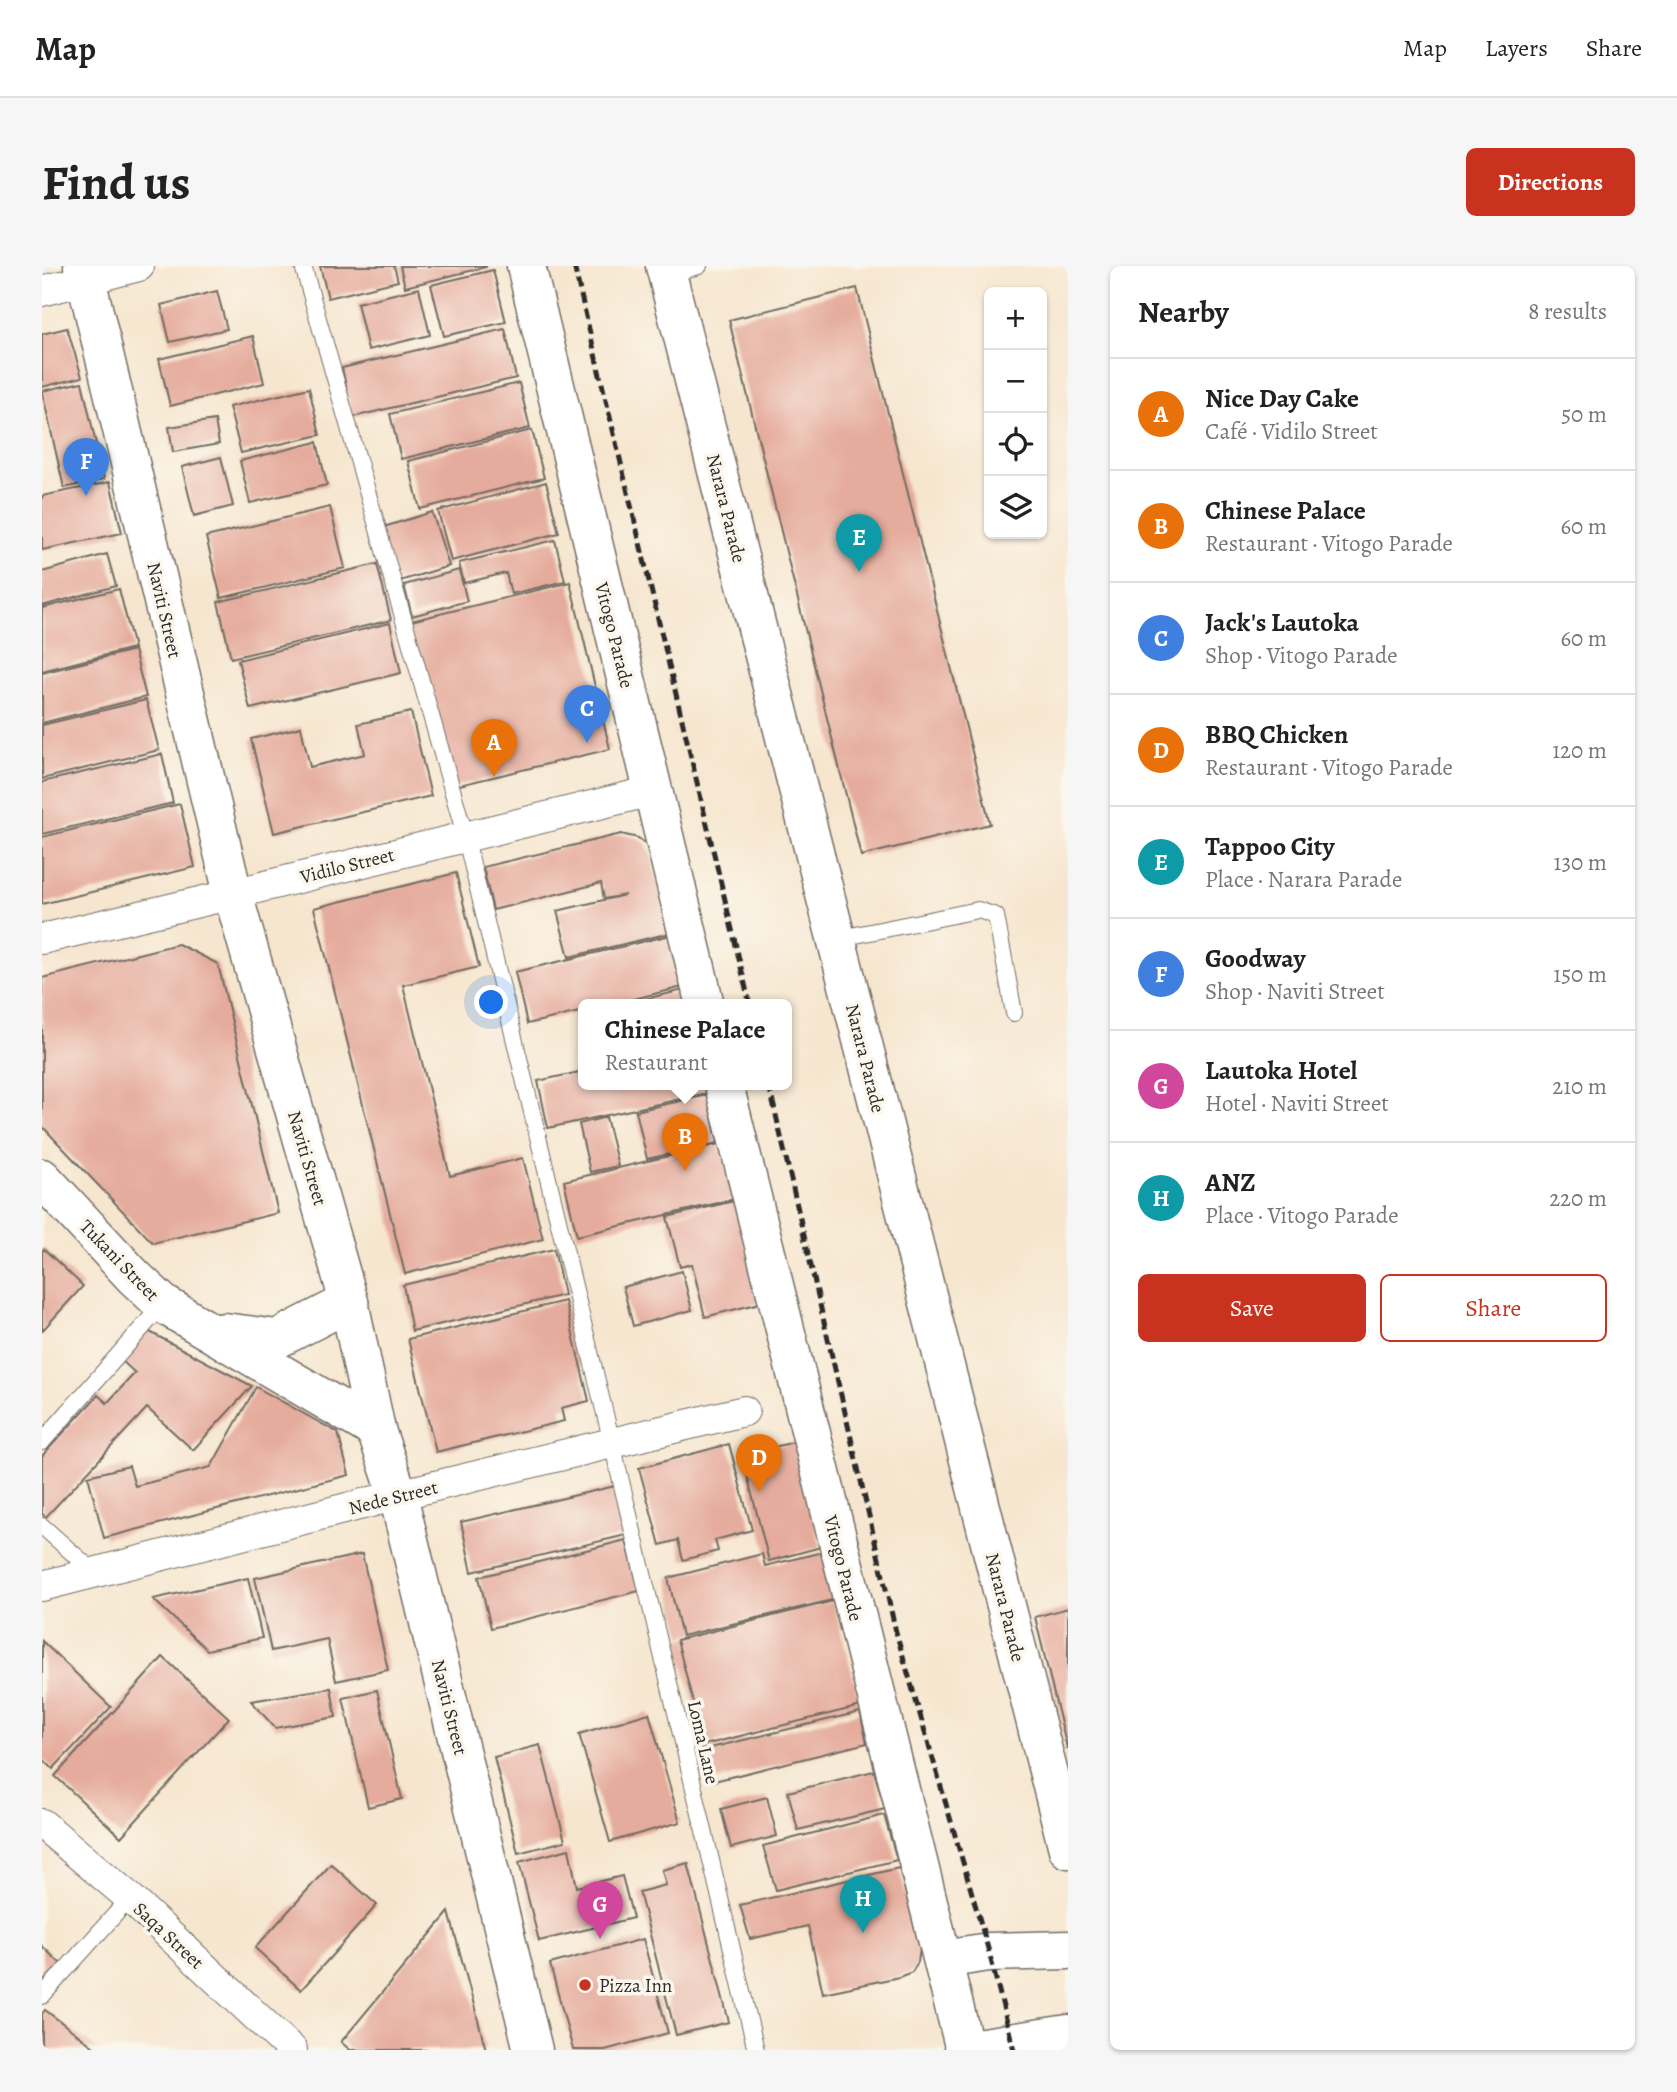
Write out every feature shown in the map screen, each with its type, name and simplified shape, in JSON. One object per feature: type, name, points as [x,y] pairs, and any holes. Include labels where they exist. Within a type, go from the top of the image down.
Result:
[{"type":"main road","name":"Vitogo Parade","points":[[526,266],[704,999]]},
{"type":"main road","name":"Narara Parade","points":[[677,269],[836,939],[1068,1849]]},
{"type":"main road","name":"Naviti Street","points":[[85,273],[233,894],[349,1302],[376,1430],[398,1495],[533,2050]]},
{"type":"main road","name":"Vitogo Parade","points":[[725,1090],[964,2050]]},
{"type":"main road","name":"Tukani Street","points":[[42,1178],[134,1278],[163,1304],[376,1430]]},
{"type":"main road","name":"Tukani Street","points":[[208,1329],[277,1339],[349,1302]]},
{"type":"main road","points":[[943,1959],[989,1952],[1068,1950]]},
{"type":"main road","points":[[964,2050],[1068,2034]]},
{"type":"street","points":[[42,291],[85,273],[139,266]]},
{"type":"street","name":"Vidilo Street","points":[[42,939],[652,791]]},
{"type":"street","name":"Nede Street","points":[[42,1586],[398,1495],[744,1411]]},
{"type":"street","name":"Saqa Street","points":[[42,1824],[130,1898],[292,2050]]},
{"type":"lane","name":"Loma Lane","points":[[303,266],[465,835],[755,2050]]},
{"type":"lane","points":[[836,939],[978,910],[996,916],[1014,1013]]},
{"type":"lane","points":[[42,1442],[163,1304]]},
{"type":"lane","points":[[42,1526],[95,1573]]},
{"type":"lane","points":[[42,1996],[130,1898]]},
{"type":"building","points":[[320,266],[394,266],[398,281],[328,298]]},
{"type":"building","points":[[400,266],[486,266],[486,267],[405,287]]},
{"type":"building","points":[[493,270],[506,322],[444,336],[431,285]]},
{"type":"building","points":[[419,288],[430,335],[368,350],[357,303]]},
{"type":"building","points":[[857,288],[990,824],[861,856],[729,320]]},
{"type":"building","points":[[217,291],[227,329],[170,342],[161,305]]},
{"type":"building","points":[[67,328],[82,377],[42,387],[42,334]]},
{"type":"building","points":[[505,329],[516,378],[353,417],[342,368]]},
{"type":"building","points":[[253,336],[264,383],[170,406],[159,359]]},
{"type":"building","points":[[82,382],[104,479],[64,488],[42,391]]},
{"type":"building","points":[[519,383],[530,428],[401,459],[390,414]]},
{"type":"building","points":[[309,388],[320,435],[241,453],[229,407]]},
{"type":"building","points":[[215,420],[219,444],[173,452],[169,427]]},
{"type":"building","points":[[532,430],[544,478],[420,509],[408,461]]},
{"type":"building","points":[[317,442],[327,485],[250,503],[240,461]]},
{"type":"building","points":[[221,457],[233,506],[194,516],[182,467]]},
{"type":"building","points":[[110,482],[122,533],[42,550],[42,496]]},
{"type":"building","points":[[546,482],[559,533],[451,561],[438,511]]},
{"type":"building","points":[[330,507],[345,568],[221,598],[206,537]]},
{"type":"building","points":[[432,512],[449,566],[390,584],[374,530]]},
{"type":"building","points":[[555,540],[565,581],[511,594],[506,573],[464,583],[459,563]]},
{"type":"building","points":[[107,554],[116,586],[42,606],[42,572]]},
{"type":"building","points":[[377,564],[391,620],[231,658],[218,602]]},
{"type":"building","points":[[459,570],[467,601],[412,616],[404,585]]},
{"type":"building","points":[[570,582],[610,749],[447,788],[407,622]]},
{"type":"building","points":[[119,589],[134,648],[42,671],[42,608]]},
{"type":"building","points":[[390,623],[401,673],[250,709],[238,660]]},
{"type":"building","points":[[134,650],[146,697],[42,723],[42,673]]},
{"type":"building","points":[[146,700],[159,750],[42,779],[42,725]]},
{"type":"building","points":[[411,712],[431,796],[274,833],[251,739],[301,727],[310,767],[365,754],[358,724]]},
{"type":"building","points":[[162,754],[173,803],[42,834],[42,782]]},
{"type":"building","points":[[180,804],[195,867],[42,904],[42,837]]},
{"type":"building","points":[[621,834],[638,838],[646,844],[670,933],[569,957],[557,911],[625,895],[604,899],[601,883],[493,910],[483,867]]},
{"type":"building","points":[[456,873],[479,967],[403,985],[450,1176],[523,1158],[543,1239],[405,1274],[314,908]]},
{"type":"building","points":[[671,935],[683,987],[633,999],[578,999],[578,1012],[527,1024],[515,972]]},
{"type":"building","points":[[178,944],[218,964],[278,1213],[153,1243],[42,1126],[42,978]]},
{"type":"building","points":[[684,990],[686,999],[645,999]]},
{"type":"building","points":[[578,1072],[578,1090],[707,1090],[708,1093],[548,1128],[538,1081]]},
{"type":"building","points":[[707,1095],[718,1143],[647,1159],[636,1111]]},
{"type":"building","points":[[606,1117],[618,1166],[590,1172],[579,1124]]},
{"type":"building","points":[[719,1144],[735,1199],[577,1236],[564,1181]]},
{"type":"building","points":[[734,1201],[760,1303],[705,1317],[692,1264],[680,1267],[667,1217]]},
{"type":"building","points":[[44,1249],[83,1286],[42,1331],[42,1251]]},
{"type":"building","points":[[554,1249],[564,1295],[412,1331],[403,1285]]},
{"type":"building","points":[[682,1271],[692,1310],[633,1326],[623,1287]]},
{"type":"building","points":[[565,1301],[589,1401],[561,1408],[564,1421],[436,1452],[408,1339]]},
{"type":"building","points":[[146,1330],[252,1386],[193,1450],[147,1408],[46,1517],[42,1514],[42,1456],[98,1395],[107,1403],[135,1373],[120,1359]]},
{"type":"building","points":[[256,1387],[338,1433],[349,1475],[104,1538],[88,1476],[129,1466],[135,1486],[211,1467]]},
{"type":"building","points":[[794,1442],[821,1547],[769,1561],[742,1455]]},
{"type":"building","points":[[729,1444],[752,1530],[715,1540],[718,1551],[683,1560],[678,1540],[660,1545],[639,1468]]},
{"type":"building","points":[[615,1486],[626,1535],[472,1572],[461,1522]]},
{"type":"building","points":[[626,1540],[639,1591],[491,1628],[479,1577]]},
{"type":"building","points":[[823,1552],[836,1599],[682,1636],[668,1578],[762,1554],[765,1566]]},
{"type":"building","points":[[362,1554],[388,1670],[336,1681],[327,1639],[271,1651],[255,1578]]},
{"type":"building","points":[[248,1578],[262,1638],[207,1650],[153,1599]]},
{"type":"building","points":[[833,1601],[861,1706],[704,1745],[677,1640]]},
{"type":"building","points":[[1068,1608],[1068,1748],[1067,1748],[1035,1617]]},
{"type":"building","points":[[42,1641],[111,1707],[53,1769],[42,1758]]},
{"type":"building","points":[[163,1657],[229,1718],[121,1837],[55,1776]]},
{"type":"building","points":[[331,1688],[336,1717],[275,1728],[251,1701]]},
{"type":"building","points":[[377,1690],[402,1799],[368,1807],[343,1698]]},
{"type":"building","points":[[860,1712],[867,1743],[710,1782],[702,1750]]},
{"type":"building","points":[[649,1713],[680,1822],[610,1842],[579,1734]]},
{"type":"building","points":[[540,1745],[565,1841],[518,1853],[494,1757]]},
{"type":"building","points":[[874,1771],[885,1809],[798,1830],[788,1792]]},
{"type":"building","points":[[767,1797],[777,1836],[731,1848],[721,1809]]},
{"type":"building","points":[[884,1815],[897,1860],[776,1890],[763,1846]]},
{"type":"building","points":[[569,1849],[577,1887],[622,1876],[633,1918],[539,1941],[519,1862]]},
{"type":"building","points":[[688,1863],[729,2022],[676,2035],[639,1892],[666,1885],[662,1870]]},
{"type":"building","points":[[331,1864],[377,1905],[301,1990],[255,1948]]},
{"type":"building","points":[[899,1868],[920,1948],[918,1962],[912,1972],[823,1993],[808,1926],[750,1939],[740,1905]]},
{"type":"building","points":[[449,1912],[486,2050],[350,2050],[341,2042]]},
{"type":"building","points":[[643,1939],[668,2033],[605,2050],[573,2050],[550,1964]]},
{"type":"building","points":[[42,1946],[61,1964],[42,1983]]},
{"type":"building","points":[[45,2010],[98,2050],[42,2050],[42,2014]]},
{"type":"railway","points":[[574,266],[749,999]]},
{"type":"railway","points":[[770,1090],[896,1632],[989,1952],[1014,2050]]},
{"type":"place","name":"Goodway","points":[[86,496]]},
{"type":"place","name":"Tappoo City","points":[[859,572]]},
{"type":"place","name":"Jack's Lautoka","points":[[587,743]]},
{"type":"place","name":"Nice Day Cake","points":[[494,777]]},
{"type":"place","name":"Chinese Palace","points":[[685,1171]]},
{"type":"place","name":"BBQ Chicken","points":[[759,1492]]},
{"type":"place","name":"ANZ","points":[[863,1933]]},
{"type":"place","name":"Lautoka Hotel","points":[[600,1939]]},
{"type":"place","name":"Pizza Inn","points":[[585,1985]]}]
